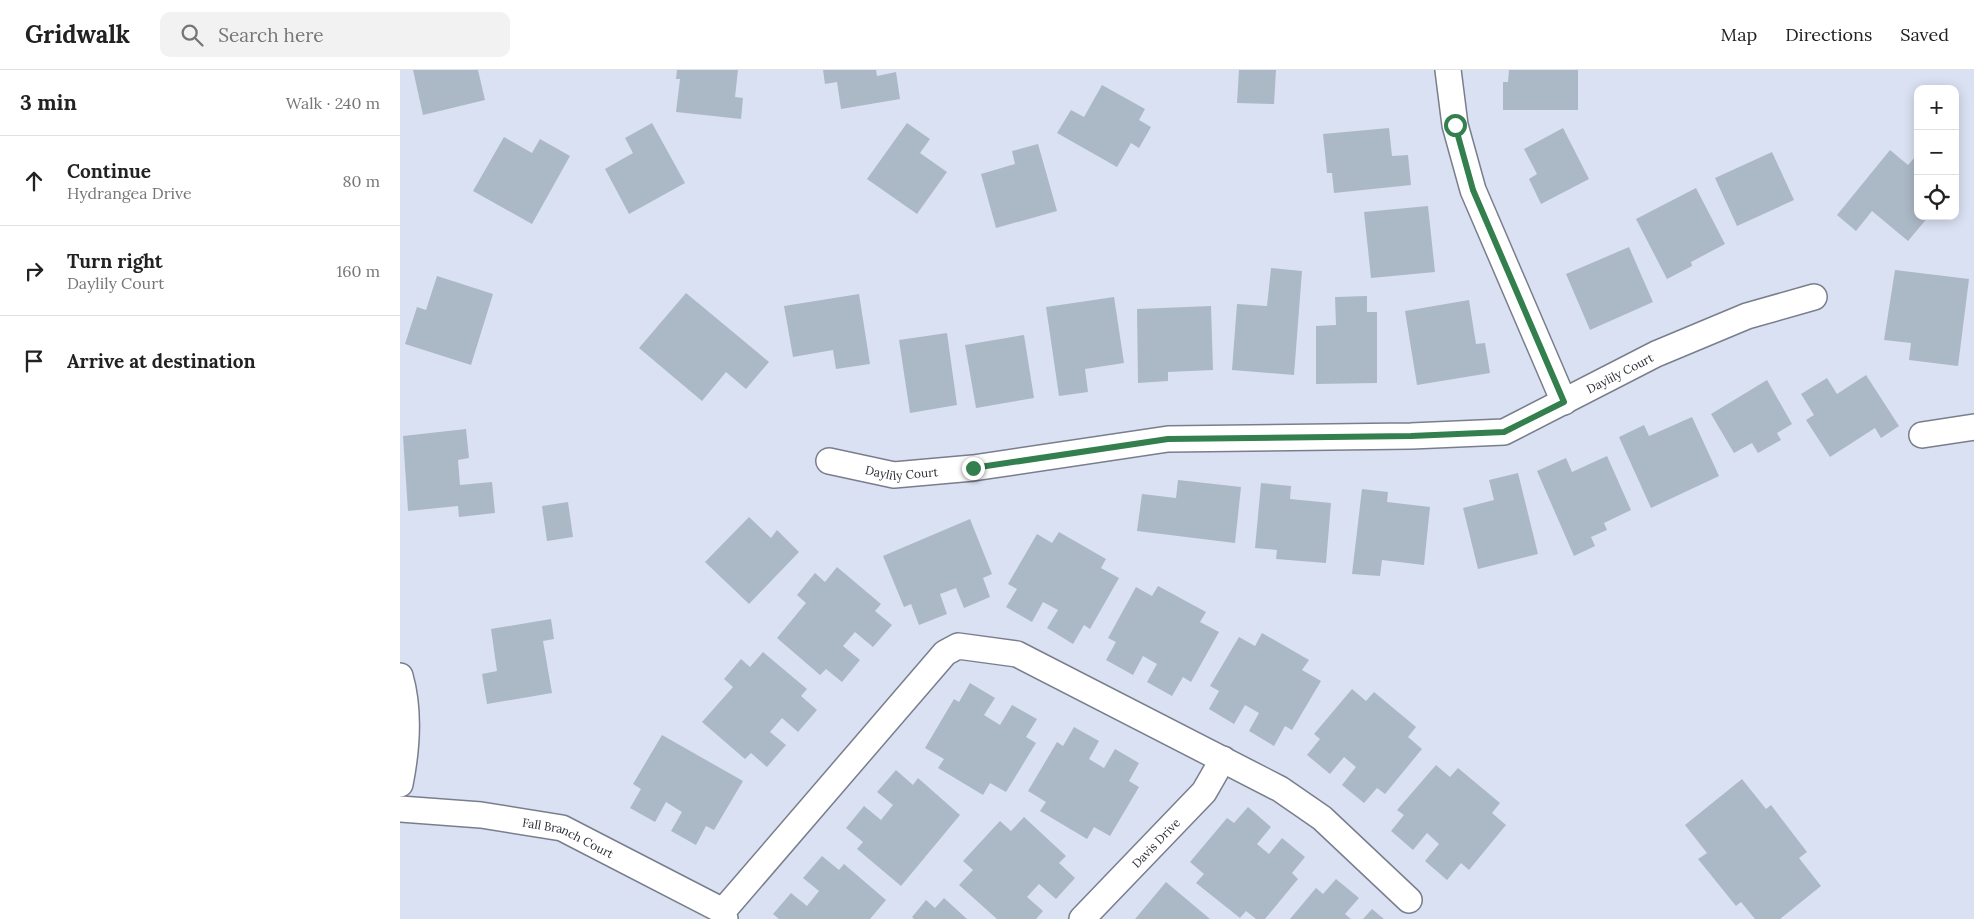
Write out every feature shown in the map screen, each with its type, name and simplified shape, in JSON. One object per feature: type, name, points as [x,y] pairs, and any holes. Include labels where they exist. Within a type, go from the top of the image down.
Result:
[{"type":"street","points":[[1448,70],[1455,125],[1473,190],[1564,402]]},
{"type":"street","name":"Daylily Court","points":[[829,461],[894,475],[973,468],[1168,439],[1411,436],[1504,432],[1656,354],[1747,316],[1814,297]]},
{"type":"street","points":[[1922,435],[1974,427]]},
{"type":"street","points":[[724,915],[945,653],[958,646],[1017,654],[1280,789],[1322,818],[1409,900]]},
{"type":"street","points":[[400,676],[406,696],[405,758],[400,784]]},
{"type":"street","name":"Davis Drive","points":[[1082,919],[1204,792],[1223,759]]},
{"type":"street","name":"Fall Branch Court","points":[[400,809],[481,815],[562,828],[724,915]]},
{"type":"building","points":[[413,70],[478,70],[485,100],[423,115]]},
{"type":"building","points":[[677,70],[738,70],[735,97],[743,98],[741,119],[676,112],[680,79],[676,79]]},
{"type":"building","points":[[823,70],[876,70],[877,76],[896,72],[900,99],[841,109],[837,82],[825,84]]},
{"type":"building","points":[[1239,70],[1276,70],[1274,104],[1237,103]]},
{"type":"building","points":[[1509,70],[1578,70],[1578,110],[1503,110],[1503,82],[1508,82]]},
{"type":"building","points":[[1102,85],[1145,109],[1139,120],[1151,127],[1139,148],[1131,143],[1117,167],[1057,133],[1071,110],[1084,117]]},
{"type":"building","points":[[652,123],[685,183],[629,214],[605,169],[633,153],[625,138]]},
{"type":"building","points":[[907,123],[930,139],[920,153],[947,172],[917,214],[867,179]]},
{"type":"building","points":[[1389,128],[1392,156],[1408,155],[1411,185],[1334,193],[1332,173],[1327,173],[1323,134]]},
{"type":"building","points":[[1563,128],[1589,179],[1541,204],[1529,179],[1537,174],[1524,149]]},
{"type":"building","points":[[504,137],[532,153],[540,139],[570,156],[532,224],[473,191]]},
{"type":"building","points":[[1038,144],[1057,211],[996,228],[981,174],[1015,164],[1012,151]]},
{"type":"building","points":[[1890,150],[1908,165],[1914,158],[1914,220],[1926,220],[1908,241],[1872,211],[1856,231],[1837,215]]},
{"type":"building","points":[[1772,152],[1794,200],[1737,226],[1715,178]]},
{"type":"building","points":[[1696,188],[1725,244],[1691,262],[1692,266],[1667,279],[1636,219]]},
{"type":"building","points":[[1428,206],[1435,272],[1371,278],[1364,212]]},
{"type":"building","points":[[1629,247],[1653,302],[1590,330],[1566,274]]},
{"type":"building","points":[[1271,268],[1302,271],[1294,375],[1232,370],[1237,304],[1267,306]]},
{"type":"building","points":[[1895,270],[1969,279],[1958,366],[1909,360],[1911,343],[1884,340]]},
{"type":"building","points":[[437,276],[493,294],[471,365],[405,344],[417,307],[426,310]]},
{"type":"building","points":[[686,293],[769,362],[746,389],[726,372],[702,401],[639,348]]},
{"type":"building","points":[[859,294],[870,364],[836,369],[833,350],[793,357],[784,306]]},
{"type":"building","points":[[1367,296],[1367,312],[1377,312],[1377,383],[1316,384],[1316,326],[1336,325],[1335,297]]},
{"type":"building","points":[[1114,297],[1124,363],[1085,369],[1088,392],[1059,396],[1046,307]]},
{"type":"building","points":[[1469,300],[1476,344],[1485,343],[1490,373],[1417,385],[1405,311]]},
{"type":"building","points":[[1211,306],[1213,370],[1168,372],[1168,381],[1138,383],[1137,309]]},
{"type":"building","points":[[947,333],[957,405],[910,413],[899,340]]},
{"type":"building","points":[[1024,335],[1034,398],[976,408],[965,345]]},
{"type":"building","points":[[1866,375],[1899,426],[1881,438],[1875,428],[1830,457],[1806,420],[1814,415],[1801,394],[1827,378],[1837,394]]},
{"type":"building","points":[[1767,380],[1792,424],[1777,433],[1781,440],[1758,453],[1752,443],[1734,453],[1711,414]]},
{"type":"building","points":[[1692,417],[1719,476],[1651,508],[1619,437],[1644,425],[1649,436]]},
{"type":"building","points":[[466,429],[469,458],[458,460],[460,485],[492,482],[495,513],[459,517],[458,506],[408,511],[403,436]]},
{"type":"building","points":[[1607,456],[1631,510],[1604,523],[1607,530],[1591,537],[1595,546],[1574,556],[1537,471],[1566,458],[1572,472]]},
{"type":"building","points":[[1518,473],[1538,554],[1478,569],[1463,508],[1494,500],[1489,480]]},
{"type":"building","points":[[1178,480],[1241,487],[1235,543],[1137,531],[1142,494],[1176,498]]},
{"type":"building","points":[[1261,483],[1291,486],[1290,499],[1331,503],[1326,563],[1276,559],[1277,550],[1255,548]]},
{"type":"building","points":[[1362,489],[1388,492],[1387,502],[1430,507],[1424,565],[1382,560],[1380,576],[1352,574]]},
{"type":"building","points":[[568,502],[573,537],[547,541],[542,506]]},
{"type":"building","points":[[749,517],[771,538],[777,530],[799,552],[749,604],[705,562]]},
{"type":"building","points":[[970,519],[992,574],[983,578],[990,597],[964,608],[956,588],[940,594],[947,614],[919,625],[911,604],[904,607],[883,556]]},
{"type":"building","points":[[1059,532],[1106,559],[1101,568],[1119,578],[1090,629],[1084,625],[1073,644],[1047,628],[1058,610],[1043,602],[1032,622],[1006,607],[1017,589],[1008,584],[1037,534],[1052,543]]},
{"type":"building","points":[[837,567],[881,604],[875,611],[892,625],[873,647],[855,632],[843,646],[860,660],[842,682],[826,669],[820,675],[777,638],[806,603],[797,595],[815,573],[825,582]]},
{"type":"building","points":[[1158,586],[1206,612],[1200,622],[1219,632],[1191,682],[1183,677],[1172,696],[1147,682],[1157,664],[1143,656],[1133,675],[1106,660],[1116,642],[1108,638],[1136,587],[1152,596]]},
{"type":"building","points":[[551,619],[554,639],[543,641],[552,693],[487,704],[482,674],[497,671],[491,629]]},
{"type":"building","points":[[1262,633],[1309,660],[1302,670],[1321,681],[1292,730],[1285,726],[1274,746],[1249,731],[1259,713],[1245,705],[1234,724],[1209,709],[1219,691],[1210,686],[1239,637],[1255,646]]},
{"type":"building","points":[[763,652],[807,689],[801,696],[817,710],[798,732],[782,718],[770,732],[786,745],[767,767],[751,753],[745,759],[702,722],[733,687],[724,679],[741,659],[750,667]]},
{"type":"building","points":[[970,683],[995,698],[984,715],[1000,725],[1012,705],[1037,719],[1026,737],[1036,743],[1006,792],[990,783],[983,795],[938,768],[944,759],[925,748],[954,699],[959,702]]},
{"type":"building","points":[[1352,689],[1366,701],[1374,692],[1416,727],[1408,737],[1422,749],[1385,794],[1377,788],[1364,803],[1342,785],[1356,767],[1344,757],[1330,774],[1307,755],[1320,739],[1314,734]]},
{"type":"building","points":[[1074,727],[1099,741],[1089,759],[1104,768],[1115,749],[1139,763],[1129,781],[1139,787],[1110,836],[1094,827],[1087,839],[1040,811],[1046,802],[1028,791],[1057,742],[1063,746]]},
{"type":"building","points":[[662,735],[743,781],[714,830],[706,826],[696,845],[671,831],[682,812],[666,802],[655,822],[630,808],[641,789],[633,784]]},
{"type":"building","points":[[1436,765],[1450,777],[1458,768],[1500,803],[1492,813],[1506,825],[1469,870],[1461,863],[1447,880],[1425,861],[1439,844],[1427,833],[1413,850],[1391,831],[1404,815],[1397,810]]},
{"type":"building","points":[[896,770],[913,785],[918,778],[960,815],[901,886],[857,849],[863,842],[846,828],[864,806],[881,820],[893,805],[877,792]]},
{"type":"building","points":[[1742,779],[1766,809],[1771,805],[1807,852],[1799,858],[1821,886],[1780,919],[1755,919],[1741,902],[1736,906],[1698,859],[1707,853],[1685,825]]},
{"type":"building","points":[[1248,807],[1271,827],[1257,844],[1269,854],[1282,838],[1305,857],[1292,873],[1298,879],[1265,919],[1256,919],[1246,911],[1240,918],[1196,883],[1204,874],[1190,862],[1227,818],[1234,823]]},
{"type":"building","points":[[1024,817],[1066,856],[1059,863],[1075,878],[1056,899],[1039,884],[1027,897],[1043,911],[1036,919],[997,919],[959,885],[973,870],[963,861],[1000,821],[1011,831]]},
{"type":"building","points":[[822,856],[839,870],[844,864],[886,900],[870,919],[779,919],[773,914],[791,893],[807,906],[819,891],[803,878]]},
{"type":"building","points":[[1336,879],[1359,898],[1345,914],[1351,919],[1290,919],[1316,888],[1323,894]]},
{"type":"building","points":[[1166,882],[1210,919],[1135,919]]},
{"type":"building","points":[[944,898],[967,919],[914,919],[912,917],[926,900],[935,908]]},
{"type":"building","points":[[1372,909],[1384,919],[1363,919]]},
{"type":"route","points":[[973,468],[1168,439],[1411,436],[1504,432],[1564,402],[1473,190],[1455,125]]}]
